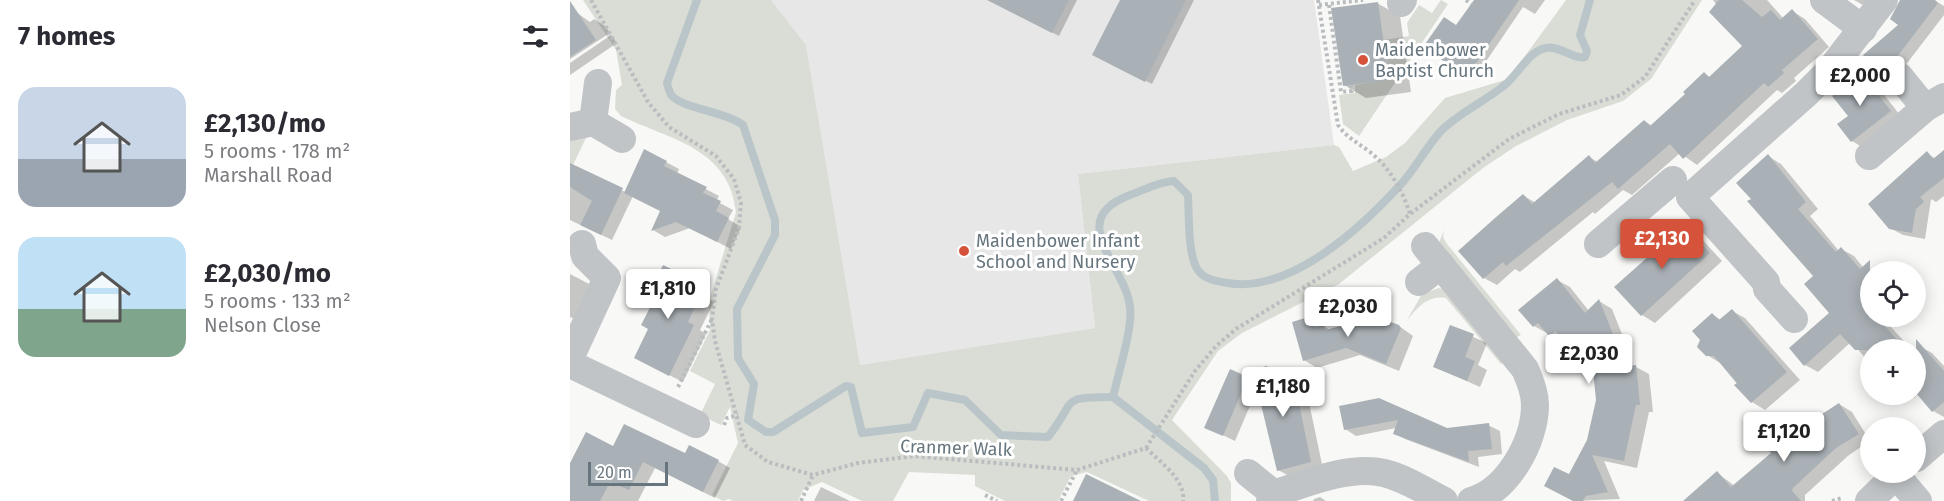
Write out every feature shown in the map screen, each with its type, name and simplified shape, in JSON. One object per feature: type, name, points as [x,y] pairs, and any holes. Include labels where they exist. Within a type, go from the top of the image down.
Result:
[{"type":"street","points":[[1824,0],[1863,29]]},
{"type":"street","points":[[1598,244],[1676,182],[1806,94],[1863,29],[1884,0]]},
{"type":"street","points":[[1869,156],[1935,102],[1900,77]]},
{"type":"street","points":[[598,82],[581,125],[622,139]]},
{"type":"street","points":[[1676,182],[1766,282],[1767,289],[1794,319]]},
{"type":"street","points":[[570,358],[607,278],[585,256],[582,244]]},
{"type":"street","points":[[1428,264],[1525,369],[1536,404],[1528,441],[1518,460],[1493,489],[1471,501]]},
{"type":"street","points":[[570,364],[696,424]]},
{"type":"street","points":[[1926,450],[1944,434]]},
{"type":"street","points":[[1248,473],[1272,498],[1311,482],[1363,471],[1383,473],[1405,480],[1444,501]]},
{"type":"street","points":[[1869,501],[1889,483]]},
{"type":"street","points":[[1910,483],[1918,501]]},
{"type":"path","points":[[591,0],[648,102],[669,127],[717,156],[734,179],[741,203],[739,228],[716,289],[712,319],[715,341],[745,445],[768,462],[813,475],[801,501]]},
{"type":"path","points":[[1363,0],[1329,5],[1319,3],[1338,125],[1344,134],[1371,153],[1388,171],[1404,195],[1410,214]]},
{"type":"path","points":[[1466,0],[1471,4]]},
{"type":"path","points":[[1183,501],[1184,492],[1175,478],[1146,448],[1196,371],[1222,340],[1236,329],[1384,238],[1410,214],[1509,139],[1559,114],[1621,95],[1645,77],[1695,0]]},
{"type":"path","points":[[1329,5],[1341,92],[1352,91],[1351,85]]},
{"type":"path","points":[[667,409],[712,319]]},
{"type":"path","name":"Cranmer Walk","points":[[813,475],[858,463],[914,456],[1077,470],[1146,448]]},
{"type":"path","points":[[1061,501],[1077,470]]},
{"type":"path","points":[[985,495],[997,501]]},
{"type":"shaded area","points":[[583,0],[771,0],[806,45],[860,365],[1095,328],[1078,174],[1334,145],[1339,147],[1353,171],[1386,157],[1405,143],[1445,98],[1508,79],[1566,0],[1702,0],[1651,79],[1623,101],[1567,120],[1516,146],[1483,168],[1339,284],[1242,333],[1218,351],[1172,420],[1227,476],[1231,483],[1231,501],[1149,501],[1087,472],[1071,476],[1058,501],[1005,501],[975,486],[975,475],[909,472],[893,501],[862,501],[822,482],[803,490],[798,501],[733,501],[729,499],[723,501],[712,495],[738,443],[730,407],[721,425],[700,415],[715,384],[690,371],[710,330],[709,301],[736,212],[731,190],[722,173],[695,149],[621,116],[615,109],[616,90],[622,85],[616,50]]},
{"type":"shaded area","name":"Maidenbower Infant School and Nursery","points":[[771,0],[1314,0],[1334,145],[1078,174],[1095,328],[860,365],[806,45]]},
{"type":"shaded area","points":[[1441,0],[1448,4],[1359,136],[1343,124],[1339,95],[1355,93],[1355,85],[1389,79],[1384,40],[1409,36],[1407,23],[1419,5],[1432,13]]},
{"type":"shaded area","points":[[570,137],[586,138],[573,165],[570,163]]},
{"type":"shaded area","points":[[1444,230],[1443,237],[1447,244],[1521,335],[1515,338],[1438,245]]},
{"type":"shaded area","points":[[1439,288],[1450,291],[1507,360],[1501,364],[1446,298],[1433,299],[1418,307],[1406,322],[1422,294]]},
{"type":"building","points":[[987,0],[1069,0],[1052,33]]},
{"type":"building","points":[[1120,0],[1186,0],[1145,82],[1092,55]]},
{"type":"building","points":[[1474,0],[1519,0],[1467,77],[1423,47],[1444,17],[1456,25]]},
{"type":"building","points":[[1719,0],[1742,0],[1762,17],[1771,10],[1780,20],[1792,9],[1818,39],[1782,70],[1784,73],[1768,87],[1764,83],[1683,159],[1670,144],[1618,189],[1612,182],[1506,266],[1503,262],[1483,279],[1458,251],[1523,194],[1532,204],[1589,155],[1595,163],[1644,120],[1650,126],[1685,94],[1683,92],[1704,72],[1709,77],[1742,46],[1709,12]]},
{"type":"building","points":[[1900,0],[1935,0],[1938,3],[1897,57],[1878,72],[1863,55],[1898,25],[1890,19]]},
{"type":"building","points":[[570,1],[596,40],[570,57]]},
{"type":"building","name":"Maidenbower Baptist Church","points":[[1378,2],[1389,80],[1343,86],[1331,8]]},
{"type":"building","points":[[1861,73],[1891,111],[1851,142],[1837,124],[1848,116],[1832,96]]},
{"type":"building","points":[[644,149],[667,161],[664,166],[707,187],[703,193],[721,201],[716,211],[729,218],[717,242],[676,222],[651,231],[660,211],[624,193]]},
{"type":"building","points":[[1944,150],[1944,178],[1920,197],[1924,202],[1916,209],[1912,233],[1889,229],[1868,204],[1927,151],[1933,159]]},
{"type":"building","points":[[1768,154],[1806,202],[1798,209],[1836,252],[1841,247],[1860,269],[1860,327],[1886,327],[1896,339],[1860,339],[1860,350],[1855,350],[1840,334],[1804,366],[1789,348],[1829,313],[1804,284],[1813,276],[1747,201],[1751,199],[1736,183]]},
{"type":"building","points":[[570,163],[623,188],[601,235],[580,225],[592,201],[570,187]]},
{"type":"building","points":[[1684,225],[1710,253],[1641,316],[1614,287]]},
{"type":"building","points":[[663,265],[698,282],[694,290],[701,293],[688,322],[694,325],[669,376],[634,358],[648,329],[641,325],[656,296],[649,293]]},
{"type":"building","points":[[1557,278],[1585,313],[1599,299],[1619,349],[1597,369],[1636,365],[1640,405],[1636,405],[1624,461],[1592,455],[1608,492],[1586,496],[1583,501],[1573,501],[1544,486],[1554,467],[1569,474],[1587,440],[1596,400],[1592,361],[1574,369],[1556,331],[1549,336],[1538,323],[1533,327],[1518,310]]},
{"type":"building","points":[[1732,309],[1787,372],[1751,403],[1734,385],[1737,383],[1714,356],[1706,356],[1697,347],[1700,340],[1692,331],[1712,313],[1719,320]]},
{"type":"building","points":[[1364,312],[1399,325],[1401,328],[1386,364],[1346,348],[1303,361],[1292,322],[1312,316],[1315,327],[1324,325],[1325,330],[1361,321]]},
{"type":"building","points":[[1450,325],[1474,334],[1465,357],[1475,361],[1467,381],[1433,367]]},
{"type":"building","points":[[1926,350],[1944,371],[1944,402],[1932,412],[1926,405]]},
{"type":"building","points":[[1266,366],[1294,379],[1311,462],[1277,471],[1253,371]]},
{"type":"building","points":[[1230,369],[1248,377],[1223,436],[1204,428]]},
{"type":"building","points":[[1379,398],[1447,428],[1489,423],[1492,449],[1468,451],[1469,462],[1393,434],[1398,420],[1344,430],[1339,406]]},
{"type":"building","points":[[1839,403],[1859,434],[1836,448],[1793,488],[1792,491],[1801,501],[1683,501],[1717,471],[1731,487],[1771,453],[1768,449]]},
{"type":"building","points":[[624,424],[685,453],[689,445],[719,460],[703,492],[643,462],[629,490],[610,482],[600,501],[570,501],[570,463],[586,432],[613,446]]},
{"type":"building","points":[[1086,474],[1141,501],[1073,501]]},
{"type":"waterway","points":[[697,0],[667,83],[669,90],[672,96],[686,104],[726,116],[743,125],[775,220],[775,235],[737,309],[738,358],[754,384],[748,420],[766,432],[773,432],[846,386],[851,387],[862,433],[913,427],[928,393],[965,400],[1001,435],[1048,437],[1071,403],[1083,398],[1113,397]]},
{"type":"waterway","points":[[1113,397],[1127,339],[1130,307],[1126,291],[1103,245],[1100,231],[1101,217],[1111,205],[1151,186],[1174,181],[1188,195],[1189,232],[1193,260],[1205,277],[1227,283],[1251,284],[1276,278],[1300,268],[1324,254],[1367,219],[1402,183],[1440,132],[1506,84],[1534,53],[1551,48],[1585,57],[1587,51],[1580,35],[1590,0]]},
{"type":"waterway","points":[[1113,397],[1204,468],[1213,480],[1215,501]]},
{"type":"place","name":"Maidenbower Baptist Church","points":[[1363,60]]},
{"type":"place","name":"Maidenbower Infant School and Nursery","points":[[964,251]]}]
